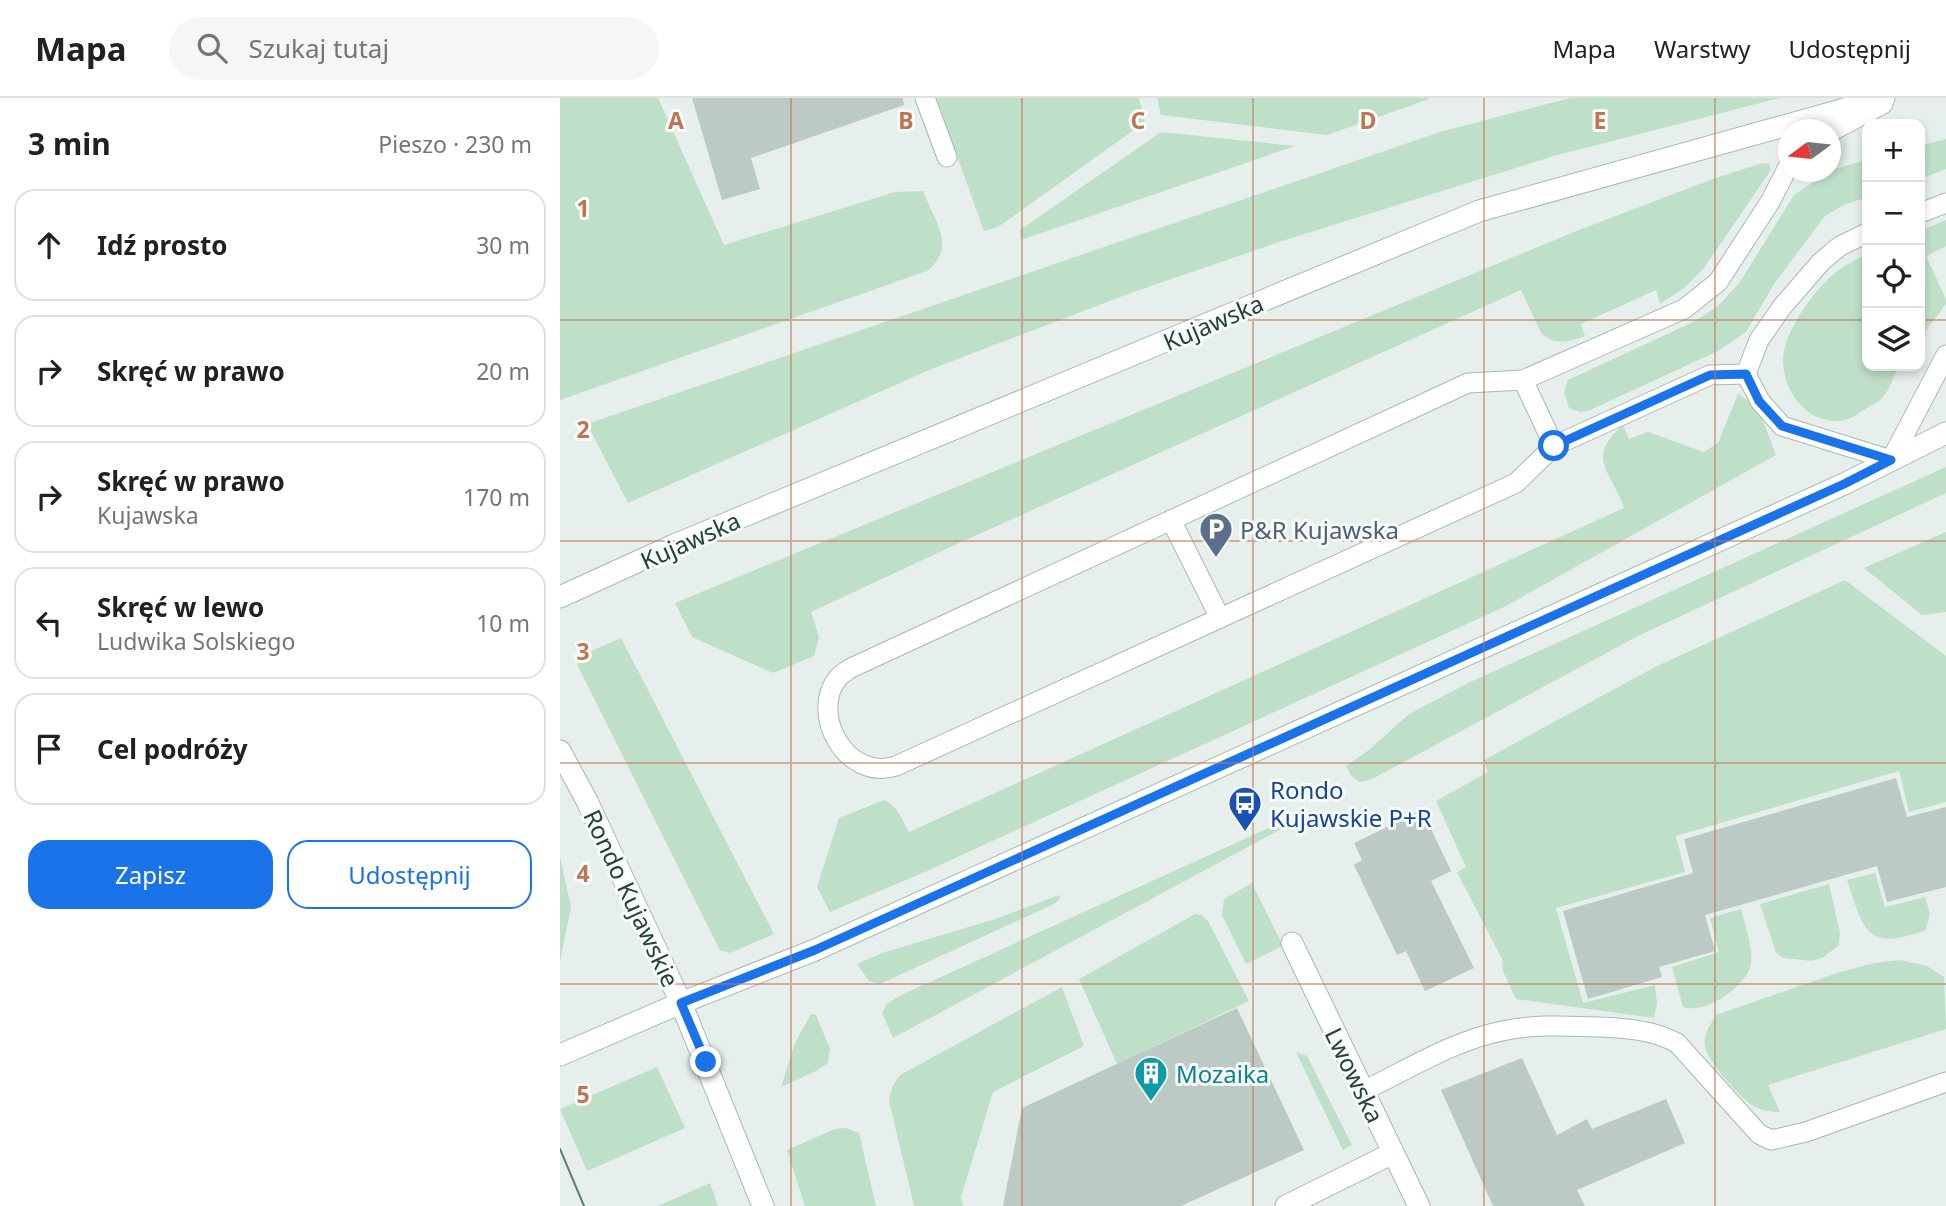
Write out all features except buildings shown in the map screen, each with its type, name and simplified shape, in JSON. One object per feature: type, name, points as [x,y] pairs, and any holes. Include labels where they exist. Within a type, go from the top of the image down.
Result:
[{"type":"main road","name":"Kujawska","points":[[560,597],[674,545],[1479,211],[1884,98]]},
{"type":"main road","points":[[763,1206],[681,1003],[815,950],[1806,501],[1946,433]]},
{"type":"main road","name":"Rondo Kujawskie","points":[[560,751],[587,801],[681,1003],[560,1055]]},
{"type":"main road","name":"Lwowska","points":[[1292,943],[1419,1206]]},
{"type":"main road","points":[[1286,1206],[1393,1153]]},
{"type":"lane","points":[[925,98],[947,158]]},
{"type":"lane","points":[[1841,126],[1894,98]]},
{"type":"lane","points":[[1746,374],[1710,375],[1554,446],[1516,483],[886,769],[861,765],[847,754],[832,731],[829,697],[838,678],[851,668],[1468,383],[1523,380],[1684,309],[1718,282],[1780,182]]},
{"type":"lane","points":[[1925,211],[1946,203]]},
{"type":"lane","points":[[1862,235],[1840,246],[1821,262],[1782,307],[1759,340],[1746,374],[1759,401],[1782,426],[1891,460],[1946,355]]},
{"type":"lane","points":[[1523,380],[1554,446]]},
{"type":"lane","points":[[1171,520],[1220,618]]},
{"type":"lane","points":[[1363,1091],[1492,1033],[1558,1026],[1626,1029],[1663,1035],[1677,1043],[1759,1134],[1771,1140],[1806,1132],[1946,1082]]},
{"type":"green space","points":[[560,98],[658,98],[724,245],[895,192],[923,191],[941,234],[941,253],[927,271],[560,400]]},
{"type":"green space","points":[[936,98],[1139,98],[1145,122],[998,227],[984,231]]},
{"type":"green space","points":[[1157,98],[1432,98],[1327,135],[1161,115]]},
{"type":"green space","points":[[1570,98],[1780,98],[1554,156],[1279,242],[1128,294],[934,368],[628,503],[587,424],[1440,132]]},
{"type":"green space","points":[[1161,132],[1295,146],[1021,240],[1020,230]]},
{"type":"green space","points":[[1946,139],[1946,169],[1925,177],[1925,145]]},
{"type":"green space","points":[[1862,161],[1862,199],[1825,216],[1774,284],[1746,332],[1718,351],[1588,411],[1580,412],[1569,408],[1564,393],[1568,380],[1693,322],[1718,306],[1740,282],[1794,195],[1813,182],[1841,182],[1841,167]]},
{"type":"green space","points":[[1762,163],[1769,164],[1771,170],[1704,268],[1684,288],[1660,304],[1656,290],[1581,324],[1585,336],[1557,341],[1541,333],[1521,290],[811,612],[819,637],[814,656],[773,673],[692,637],[675,603],[1579,230]]},
{"type":"green space","points":[[1946,220],[1946,246],[1926,256],[1946,304],[1925,332],[1925,245],[1925,229]]},
{"type":"green space","points":[[1862,256],[1862,371],[1897,371],[1879,401],[1848,419],[1828,420],[1808,412],[1793,396],[1785,374],[1784,352],[1800,314],[1818,290],[1851,262]]},
{"type":"green space","points":[[1738,394],[1758,413],[1776,455],[1504,607],[927,871],[830,912],[817,887],[839,818],[884,800],[896,810],[909,832],[1624,508],[1604,465],[1603,456],[1605,447],[1623,425],[1629,439],[1648,432],[1704,452],[1718,443]]},
{"type":"green space","points":[[1946,467],[1946,493],[1640,635],[1372,779],[1360,782],[1351,776],[1346,766],[1369,750],[1409,714],[1468,683]]},
{"type":"green space","points":[[1946,532],[1946,612],[1922,615],[1864,568]]},
{"type":"green space","points":[[1845,580],[1946,656],[1946,802],[1909,812],[1899,771],[1676,836],[1685,872],[1556,908],[1583,1003],[1655,985],[1657,1003],[1654,1018],[1516,999],[1503,971],[1502,959],[1457,872],[1466,867],[1436,801],[1488,772],[1484,760],[1657,666]]},
{"type":"green space","points":[[621,638],[774,934],[730,953],[720,950],[578,666],[580,656]]},
{"type":"green space","points":[[1284,821],[1287,826],[893,1038],[882,1013],[887,1004],[899,996]]},
{"type":"green space","points":[[560,857],[571,907],[560,962]]},
{"type":"green space","points":[[1875,873],[1885,907],[1925,897],[1930,914],[1926,930],[1891,939],[1870,932],[1858,912],[1847,880]]},
{"type":"green space","points":[[1252,883],[1283,946],[1246,964],[1222,915],[1224,899]]},
{"type":"green space","points":[[1829,884],[1840,933],[1839,945],[1824,957],[1812,961],[1784,958],[1776,953],[1760,904]]},
{"type":"green space","points":[[1059,895],[1060,899],[1054,904],[880,984],[869,981],[857,964],[882,953],[995,919]]},
{"type":"green space","points":[[1741,909],[1751,950],[1748,972],[1734,989],[1713,1003],[1702,1007],[1683,1007],[1672,967],[1719,952],[1710,918]]},
{"type":"green space","points":[[1195,914],[1202,915],[1208,921],[1249,1001],[1117,1064],[1079,979]]},
{"type":"green space","points":[[1900,960],[1927,966],[1944,977],[1946,1029],[1768,1085],[1780,1112],[1764,1110],[1749,1103],[1711,1060],[1705,1046],[1705,1038],[1716,1015],[1837,973],[1874,963]]},
{"type":"green space","points":[[1062,987],[1084,1046],[993,1092],[961,1197],[963,1206],[914,1206],[889,1101],[900,1075]]},
{"type":"green space","points":[[811,1014],[816,1015],[830,1049],[828,1063],[781,1087],[795,1043]]},
{"type":"green space","points":[[1296,1052],[1307,1056],[1352,1145],[1343,1150]]},
{"type":"green space","points":[[657,1067],[685,1128],[587,1171],[560,1109]]},
{"type":"green space","points":[[846,1128],[859,1133],[876,1206],[805,1206],[787,1150],[835,1129]]},
{"type":"green space","points":[[710,1183],[718,1206],[658,1206]]},
{"type":"tram line","points":[[560,1149],[584,1206]]},
{"type":"place","name":"P&R Kujawska","points":[[1216,559]]},
{"type":"place","name":"Rondo Kujawskie P+R","points":[[1245,833]]},
{"type":"place","name":"Mozaika","points":[[1151,1103]]},
{"type":"route","points":[[706,1062],[681,1003],[815,950],[1844,484],[1891,460],[1782,426],[1759,401],[1746,374],[1710,375],[1554,446]]}]
